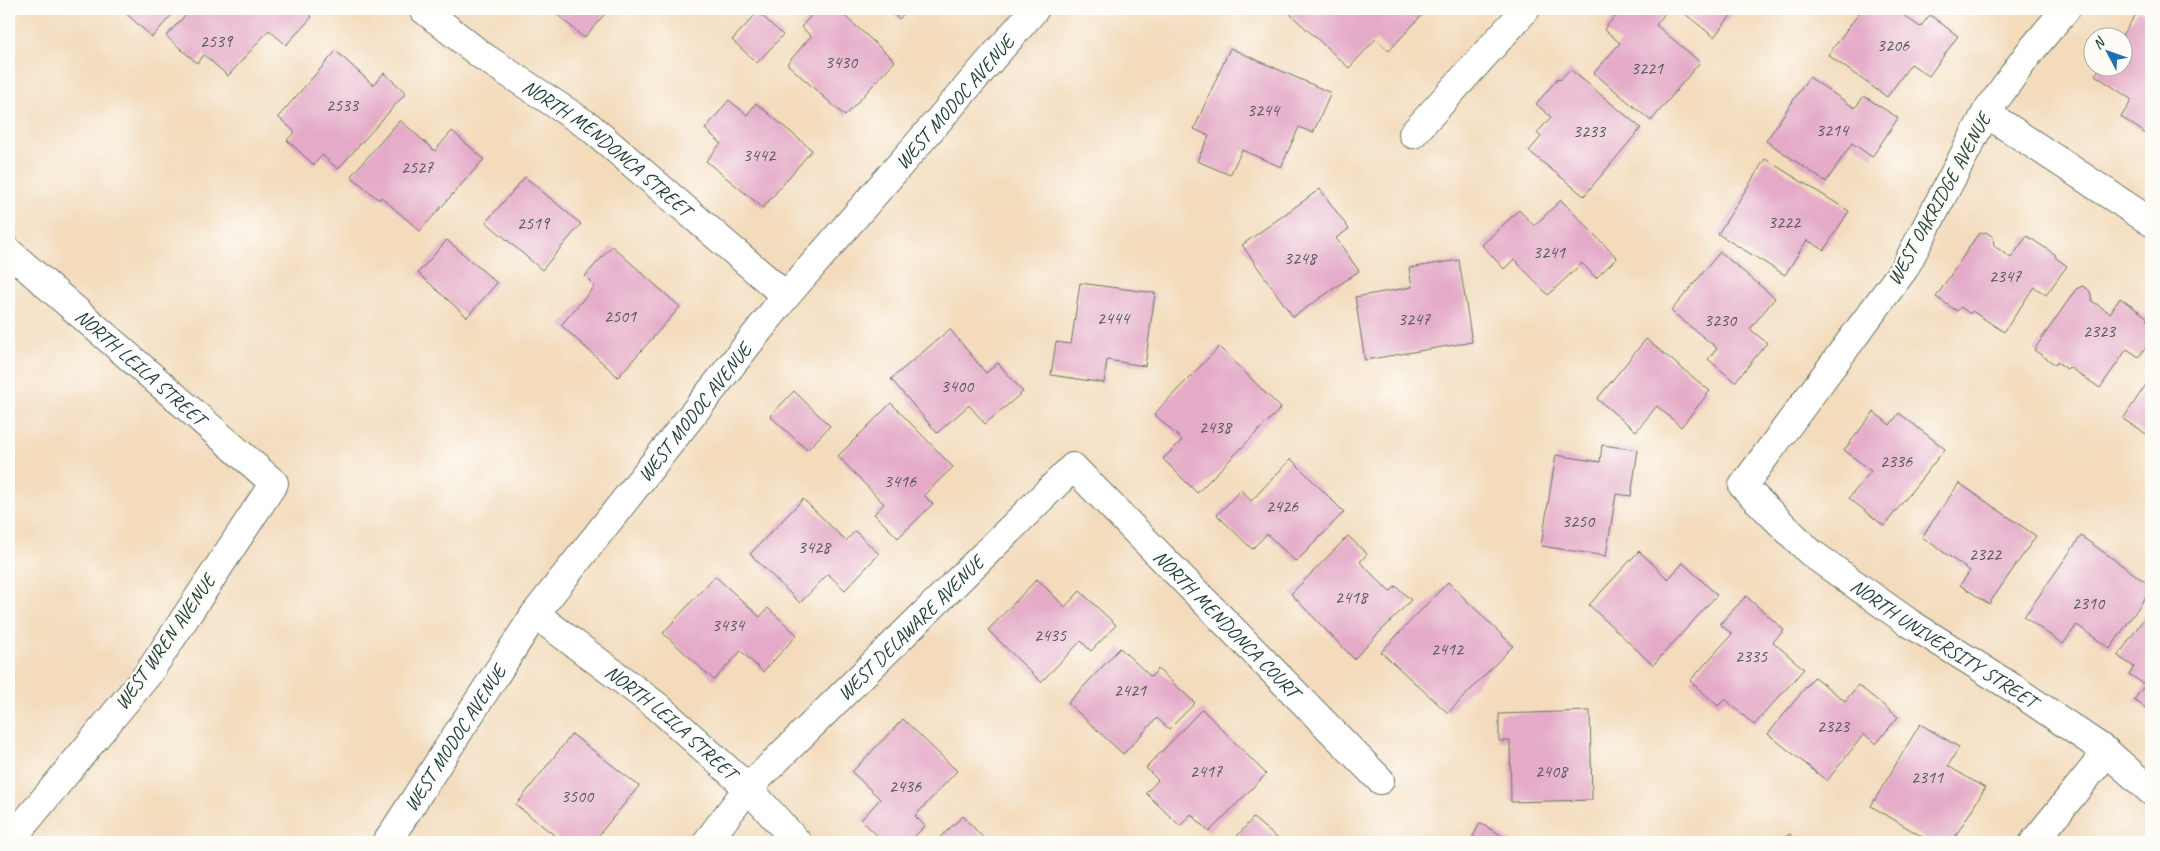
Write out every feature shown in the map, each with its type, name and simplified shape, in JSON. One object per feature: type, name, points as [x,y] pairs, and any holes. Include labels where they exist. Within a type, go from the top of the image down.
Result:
[{"type":"street","name":"NORTH MENDONCA STREET","points":[[423,9],[481,55],[590,127],[786,296]]},
{"type":"street","name":"WEST MODOC AVENUE","points":[[387,842],[535,614],[786,296],[1035,9]]},
{"type":"street","points":[[1413,134],[1526,9]]},
{"type":"street","name":"WEST OAKRIDGE AVENUE","points":[[1743,486],[1904,269],[1986,114],[2029,53],[2066,9]]},
{"type":"street","points":[[1986,114],[2151,222]]},
{"type":"street","name":"NORTH LEILA STREET","points":[[9,252],[274,482]]},
{"type":"street","name":"NORTH MENDONCA COURT","points":[[1073,467],[1380,780]]},
{"type":"street","name":"WEST DELAWARE AVENUE","points":[[707,842],[748,788],[1073,467]]},
{"type":"street","name":"WEST WREN AVENUE","points":[[9,842],[148,674],[274,482]]},
{"type":"street","name":"NORTH UNIVERSITY STREET","points":[[1743,486],[1811,553],[1908,622],[2013,688],[2107,752],[2151,791]]},
{"type":"street","name":"NORTH LEILA STREET","points":[[535,614],[657,706],[748,788],[797,842]]},
{"type":"street","points":[[2034,842],[2107,752]]},
{"type":"building","points":[[121,9],[177,9],[152,37]]},
{"type":"building","points":[[191,9],[303,9],[312,17],[286,45],[269,30],[228,76],[204,55],[197,63],[166,36]]},
{"type":"building","points":[[551,9],[609,9],[584,38]]},
{"type":"building","points":[[817,9],[837,9],[895,61],[845,116],[787,64],[811,36],[801,27]]},
{"type":"building","points":[[887,9],[908,9],[899,19]]},
{"type":"building","points":[[1293,9],[1415,9],[1422,15],[1389,51],[1376,39],[1349,68],[1289,13]]},
{"type":"building","points":[[1622,9],[1661,9],[1666,12],[1656,25],[1700,62],[1651,121],[1594,73],[1620,43],[1604,29]]},
{"type":"building","points":[[1679,9],[1736,9],[1714,37]]},
{"type":"building","points":[[1862,9],[1895,9],[1920,27],[1930,15],[1958,36],[1929,76],[1911,64],[1887,97],[1828,55]]},
{"type":"building","points":[[2139,10],[2151,18],[2151,137],[2121,117],[2132,100],[2099,78],[2132,78],[2132,28],[2127,28]]},
{"type":"building","points":[[758,12],[783,35],[757,63],[732,40]]},
{"type":"building","points":[[1230,48],[1331,93],[1313,133],[1299,127],[1281,167],[1242,150],[1230,175],[1197,161],[1209,136],[1194,129]]},
{"type":"building","points":[[336,51],[373,85],[384,73],[406,93],[338,169],[322,155],[314,165],[287,140],[295,132],[278,117]]},
{"type":"building","points":[[1570,69],[1641,128],[1584,196],[1529,151],[1541,137],[1537,133],[1551,117],[1536,104],[1558,78],[1560,80]]},
{"type":"building","points":[[1809,77],[1855,108],[1864,96],[1898,118],[1872,157],[1852,143],[1826,182],[1766,141]]},
{"type":"building","points":[[729,100],[747,115],[756,103],[812,150],[763,208],[706,161],[721,143],[705,129]]},
{"type":"building","points":[[400,120],[435,151],[452,131],[484,159],[420,231],[381,197],[379,200],[351,176]]},
{"type":"building","points":[[1765,159],[1849,211],[1824,250],[1807,240],[1785,275],[1718,234]]},
{"type":"building","points":[[525,177],[581,224],[542,270],[486,222]]},
{"type":"building","points":[[1320,189],[1349,229],[1336,238],[1359,271],[1293,317],[1242,245]]},
{"type":"building","points":[[1561,200],[1617,258],[1596,278],[1582,263],[1548,295],[1514,259],[1504,269],[1482,245],[1519,210],[1534,226]]},
{"type":"building","points":[[1986,232],[1993,237],[1994,246],[2011,258],[2027,236],[2056,255],[2055,257],[2067,266],[2046,295],[2034,287],[2004,332],[1972,311],[1970,314],[1961,307],[1957,311],[1936,297],[1978,234]]},
{"type":"building","points":[[447,240],[497,283],[467,317],[418,273]]},
{"type":"building","points":[[612,246],[680,307],[618,377],[561,325],[595,286],[585,276]]},
{"type":"building","points":[[1720,252],[1775,298],[1750,329],[1767,343],[1735,382],[1708,359],[1717,348],[1671,311]]},
{"type":"building","points":[[1459,260],[1472,342],[1365,360],[1355,297],[1412,287],[1409,268]]},
{"type":"building","points":[[1080,283],[1155,293],[1145,366],[1107,360],[1104,383],[1051,375],[1056,342],[1071,344]]},
{"type":"building","points":[[2083,286],[2090,291],[2092,301],[2110,313],[2120,298],[2148,318],[2146,320],[2151,323],[2151,340],[2139,357],[2127,349],[2100,388],[2069,367],[2067,369],[2057,362],[2056,365],[2034,350],[2076,289]]},
{"type":"building","points":[[950,329],[986,373],[998,363],[1023,392],[985,424],[969,405],[937,433],[891,379]]},
{"type":"building","points":[[1646,339],[1710,391],[1681,427],[1657,406],[1636,431],[1597,399]]},
{"type":"building","points":[[1219,347],[1281,408],[1197,493],[1163,459],[1182,440],[1154,414]]},
{"type":"building","points":[[2151,377],[2151,437],[2123,419]]},
{"type":"building","points":[[794,391],[830,426],[807,450],[770,416]]},
{"type":"building","points":[[891,403],[953,467],[924,495],[933,504],[898,538],[874,514],[884,504],[838,456]]},
{"type":"building","points":[[1874,412],[1890,425],[1899,413],[1945,449],[1884,526],[1849,498],[1871,471],[1844,450]]},
{"type":"building","points":[[1602,445],[1638,450],[1631,496],[1616,494],[1606,556],[1541,546],[1556,455],[1600,462]]},
{"type":"building","points":[[1291,459],[1344,512],[1296,562],[1267,534],[1252,549],[1217,515],[1241,490],[1251,501]]},
{"type":"building","points":[[1959,483],[2036,536],[1989,604],[1960,585],[1970,571],[1922,537]]},
{"type":"building","points":[[803,499],[846,541],[855,531],[879,554],[845,590],[828,574],[800,603],[750,554]]},
{"type":"building","points":[[1348,536],[1367,554],[1360,562],[1390,592],[1396,586],[1411,600],[1354,659],[1291,594]]},
{"type":"building","points":[[2081,536],[2151,586],[2151,589],[2110,649],[2077,625],[2063,644],[2024,617]]},
{"type":"building","points":[[1639,551],[1668,579],[1683,563],[1717,595],[1653,665],[1589,605]]},
{"type":"building","points":[[715,576],[760,617],[768,608],[797,635],[763,672],[741,651],[714,680],[663,633]]},
{"type":"building","points":[[1037,579],[1065,607],[1080,591],[1116,625],[1091,651],[1081,641],[1041,682],[988,630]]},
{"type":"building","points":[[1448,582],[1513,646],[1448,713],[1381,652]]},
{"type":"building","points":[[1746,596],[1784,630],[1773,642],[1804,669],[1754,725],[1725,699],[1718,706],[1690,681],[1732,634],[1720,624]]},
{"type":"building","points":[[2151,608],[2151,712],[2134,700],[2145,685],[2129,674],[2134,667],[2118,656]]},
{"type":"building","points":[[1120,648],[1151,677],[1158,669],[1195,703],[1169,729],[1157,718],[1123,754],[1068,703]]},
{"type":"building","points":[[1814,677],[1845,701],[1858,685],[1898,717],[1876,744],[1864,734],[1827,781],[1768,734]]},
{"type":"building","points":[[1202,709],[1266,774],[1209,832],[1191,814],[1180,826],[1146,793],[1158,780],[1146,768]]},
{"type":"building","points":[[1590,711],[1592,800],[1511,802],[1510,741],[1499,741],[1499,714]]},
{"type":"building","points":[[903,719],[957,771],[915,816],[925,826],[909,842],[884,842],[861,820],[880,799],[852,772]]},
{"type":"building","points":[[1920,724],[1959,747],[1948,766],[1985,788],[1952,842],[1931,842],[1871,806]]},
{"type":"building","points":[[572,734],[639,786],[593,842],[563,842],[516,805]]},
{"type":"building","points":[[963,816],[987,842],[935,842]]},
{"type":"building","points":[[1253,818],[1282,842],[1232,842]]},
{"type":"building","points":[[1480,823],[1513,842],[1470,842]]},
{"type":"building","points":[[1790,834],[1796,842],[1779,842]]}]
